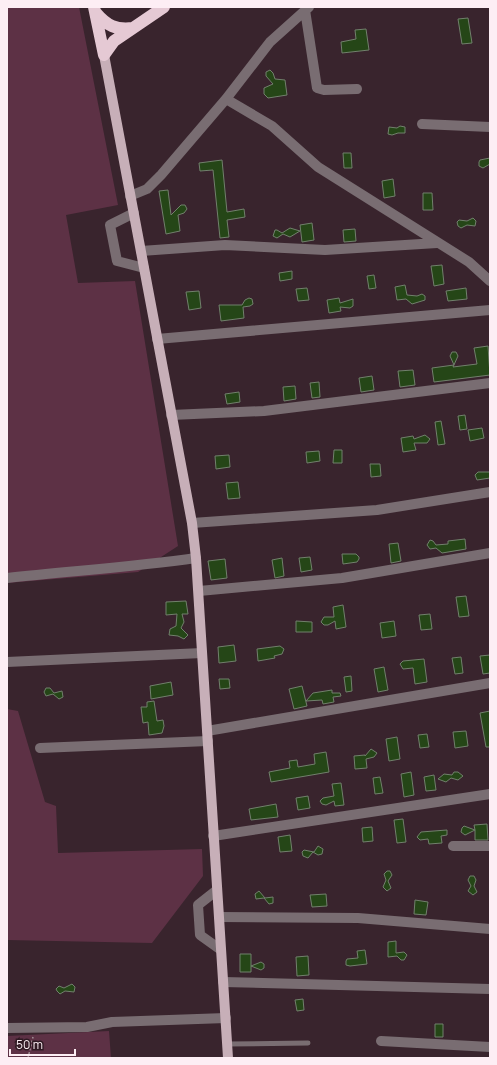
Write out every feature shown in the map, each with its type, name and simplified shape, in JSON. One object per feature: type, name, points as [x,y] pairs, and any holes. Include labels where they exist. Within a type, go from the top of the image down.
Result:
[{"type":"highway","points":[[104,55],[114,41],[164,7]]},
{"type":"highway","points":[[95,9],[105,23],[115,28],[133,28]]},
{"type":"highway","points":[[95,9],[104,55]]},
{"type":"main road","points":[[104,55],[192,523],[199,591],[213,836],[228,1058]]},
{"type":"street","points":[[307,9],[317,88],[324,90],[357,89]]},
{"type":"street","points":[[130,196],[147,189],[152,184],[226,99],[270,42],[307,9]]},
{"type":"street","points":[[226,99],[272,126],[318,167],[469,262],[490,281]]},
{"type":"street","points":[[422,124],[490,127]]},
{"type":"street","points":[[134,213],[110,225],[116,260],[144,268]]},
{"type":"street","points":[[141,251],[225,245],[325,250],[437,243]]},
{"type":"street","points":[[157,339],[490,310]]},
{"type":"street","points":[[171,415],[264,411],[490,383]]},
{"type":"street","points":[[192,523],[377,510],[490,492]]},
{"type":"street","points":[[199,591],[342,578],[490,553]]},
{"type":"street","points":[[7,578],[97,568],[136,567],[196,558]]},
{"type":"street","points":[[7,662],[202,653]]},
{"type":"street","points":[[40,748],[208,736],[490,683]]},
{"type":"street","points":[[213,836],[490,794]]},
{"type":"street","points":[[453,846],[490,846]]},
{"type":"street","points":[[217,890],[198,905],[200,935],[221,950]]},
{"type":"street","points":[[219,917],[358,918],[490,929]]},
{"type":"street","points":[[223,982],[490,989]]},
{"type":"street","points":[[7,1028],[87,1027],[112,1022],[226,1018]]},
{"type":"street","points":[[381,1041],[490,1047]]},
{"type":"lane","points":[[227,1044],[308,1043]]},
{"type":"path","points":[[28,1058],[36,1028]]},
{"type":"shaded area","points":[[7,7],[79,7],[118,205],[66,215],[78,283],[135,281],[178,546],[138,572],[7,583]]},
{"type":"shaded area","points":[[7,709],[18,711],[45,802],[56,806],[58,853],[202,849],[203,876],[152,943],[7,940]]},
{"type":"shaded area","points":[[109,1031],[111,1058],[7,1058],[7,1036]]},
{"type":"building","points":[[468,18],[472,43],[462,44],[458,19]]},
{"type":"building","points":[[366,29],[369,50],[342,53],[341,42],[356,39],[355,30]]},
{"type":"building","points":[[270,70],[275,79],[285,80],[287,95],[268,98],[264,94],[264,88],[273,84],[266,76],[266,72]]},
{"type":"building","points":[[400,126],[405,127],[405,133],[392,135],[388,134],[389,127],[397,128]]},
{"type":"building","points":[[343,153],[351,153],[352,168],[344,168]]},
{"type":"building","points":[[490,158],[490,164],[483,168],[479,166],[480,160]]},
{"type":"building","points":[[222,160],[227,212],[244,209],[245,217],[227,220],[229,237],[220,238],[213,170],[200,171],[199,163]]},
{"type":"building","points":[[393,179],[395,196],[384,198],[382,181]]},
{"type":"building","points":[[168,190],[171,215],[181,205],[185,205],[187,209],[184,213],[178,215],[180,231],[166,234],[159,191]]},
{"type":"building","points":[[423,193],[432,193],[433,210],[423,210]]},
{"type":"building","points":[[473,218],[476,221],[475,226],[467,225],[461,228],[458,226],[457,222],[459,220],[467,221]]},
{"type":"building","points":[[312,223],[314,240],[302,242],[300,225]]},
{"type":"building","points":[[290,228],[300,231],[290,237],[283,234],[277,238],[273,236],[275,230],[282,233]]},
{"type":"building","points":[[355,229],[356,241],[344,242],[343,230]]},
{"type":"building","points":[[442,265],[444,284],[434,286],[431,266]]},
{"type":"building","points":[[292,271],[292,279],[280,281],[279,273]]},
{"type":"building","points":[[374,275],[376,288],[369,289],[367,276]]},
{"type":"building","points":[[405,285],[407,295],[417,296],[422,294],[425,296],[425,300],[412,304],[406,299],[397,300],[395,287]]},
{"type":"building","points":[[307,288],[309,300],[298,301],[296,289]]},
{"type":"building","points":[[466,288],[467,299],[448,301],[446,291]]},
{"type":"building","points":[[199,291],[201,308],[189,310],[186,292]]},
{"type":"building","points":[[249,298],[252,299],[253,304],[243,307],[244,318],[221,321],[219,305],[242,305],[245,300]]},
{"type":"building","points":[[339,298],[340,303],[353,299],[353,306],[350,308],[340,307],[341,311],[329,313],[327,300]]},
{"type":"building","points":[[488,346],[490,375],[434,382],[432,368],[454,365],[453,367],[477,364],[474,348]]},
{"type":"building","points":[[452,352],[456,352],[458,356],[454,365],[450,356]]},
{"type":"building","points":[[413,370],[415,385],[400,387],[398,371]]},
{"type":"building","points":[[372,376],[374,390],[361,392],[359,378]]},
{"type":"building","points":[[319,382],[320,397],[312,398],[310,383]]},
{"type":"building","points":[[295,386],[296,399],[284,401],[283,387]]},
{"type":"building","points":[[239,392],[240,402],[227,404],[225,394]]},
{"type":"building","points":[[465,415],[467,429],[460,430],[458,416]]},
{"type":"building","points":[[441,421],[445,444],[438,445],[435,422]]},
{"type":"building","points":[[482,428],[484,438],[470,441],[468,430]]},
{"type":"building","points":[[425,435],[430,439],[427,443],[414,443],[416,450],[403,452],[401,438],[413,436],[414,439]]},
{"type":"building","points":[[334,450],[342,450],[342,463],[333,463]]},
{"type":"building","points":[[319,451],[320,461],[307,463],[306,452]]},
{"type":"building","points":[[229,455],[230,467],[216,469],[215,456]]},
{"type":"building","points":[[370,464],[380,464],[381,476],[371,477]]},
{"type":"building","points":[[478,472],[490,472],[490,478],[477,480],[475,475]]},
{"type":"building","points":[[238,482],[240,498],[228,499],[226,483]]},
{"type":"building","points":[[465,539],[466,549],[442,553],[436,548],[430,549],[427,545],[430,540],[436,545],[448,544],[448,541]]},
{"type":"building","points":[[398,543],[401,561],[391,563],[389,544]]},
{"type":"building","points":[[342,554],[356,554],[359,559],[357,562],[343,564]]},
{"type":"building","points":[[310,557],[312,570],[301,572],[299,558]]},
{"type":"building","points":[[282,558],[284,576],[275,578],[272,560]]},
{"type":"building","points":[[225,559],[227,578],[211,580],[208,561]]},
{"type":"building","points":[[466,596],[469,616],[459,617],[456,597]]},
{"type":"building","points":[[186,601],[188,614],[182,614],[184,622],[181,628],[188,635],[184,639],[178,636],[169,635],[170,629],[176,626],[177,614],[166,615],[166,602]]},
{"type":"building","points":[[343,605],[346,627],[336,629],[335,621],[328,625],[324,625],[321,622],[324,617],[334,617],[333,607]]},
{"type":"building","points":[[430,614],[432,629],[421,630],[419,615]]},
{"type":"building","points":[[296,621],[312,622],[312,632],[296,632]]},
{"type":"building","points":[[394,621],[396,636],[382,638],[380,623]]},
{"type":"building","points":[[234,645],[236,661],[219,663],[218,647]]},
{"type":"building","points":[[280,646],[284,649],[282,654],[274,656],[275,658],[258,661],[257,649]]},
{"type":"building","points":[[490,655],[490,673],[483,674],[480,656]]},
{"type":"building","points":[[461,657],[463,673],[455,674],[452,658]]},
{"type":"building","points":[[424,659],[427,682],[415,684],[413,668],[403,669],[400,664],[403,661]]},
{"type":"building","points":[[384,667],[388,690],[378,692],[374,669]]},
{"type":"building","points":[[351,676],[352,691],[346,692],[344,677]]},
{"type":"building","points":[[219,679],[229,679],[230,688],[220,689]]},
{"type":"building","points":[[171,682],[173,695],[151,699],[150,686]]},
{"type":"building","points":[[302,686],[307,706],[294,709],[289,689]]},
{"type":"building","points":[[46,688],[50,688],[54,693],[62,691],[63,697],[59,699],[53,694],[46,696],[44,692]]},
{"type":"building","points":[[332,690],[332,693],[340,693],[341,696],[333,697],[334,702],[323,704],[322,700],[306,701],[313,693]]},
{"type":"building","points":[[154,701],[157,721],[163,720],[164,726],[162,733],[149,735],[148,722],[143,723],[141,707],[147,707],[147,702]]},
{"type":"building","points":[[490,711],[490,747],[486,747],[480,713]]},
{"type":"building","points":[[466,731],[468,746],[455,748],[453,732]]},
{"type":"building","points":[[427,734],[429,747],[420,748],[418,735]]},
{"type":"building","points":[[397,737],[400,759],[389,761],[386,739]]},
{"type":"building","points":[[371,749],[377,753],[374,757],[366,759],[367,768],[355,769],[354,756],[365,756]]},
{"type":"building","points":[[326,752],[329,772],[271,782],[269,772],[290,768],[289,761],[297,760],[298,767],[315,764],[314,754]]},
{"type":"building","points":[[411,772],[414,795],[404,797],[401,774]]},
{"type":"building","points":[[454,772],[458,772],[463,776],[458,780],[451,778],[446,782],[438,779],[444,774],[452,775]]},
{"type":"building","points":[[434,775],[436,790],[426,791],[424,777]]},
{"type":"building","points":[[380,777],[383,793],[375,794],[373,778]]},
{"type":"building","points":[[341,783],[344,805],[335,806],[334,801],[326,805],[322,804],[320,801],[323,798],[334,796],[332,784]]},
{"type":"building","points":[[308,796],[310,808],[298,810],[296,798]]},
{"type":"building","points":[[276,804],[278,817],[251,820],[249,809]]},
{"type":"building","points":[[403,819],[406,842],[397,843],[394,820]]},
{"type":"building","points":[[487,824],[488,840],[475,840],[474,825]]},
{"type":"building","points":[[464,826],[475,830],[465,835],[461,832]]},
{"type":"building","points":[[372,827],[373,841],[363,842],[362,828]]},
{"type":"building","points":[[447,830],[447,835],[441,836],[442,843],[429,844],[428,839],[420,840],[417,837],[421,832]]},
{"type":"building","points":[[290,835],[292,851],[280,852],[278,837]]},
{"type":"building","points":[[318,846],[323,849],[322,854],[318,855],[313,852],[308,858],[303,856],[302,852],[304,850],[314,852]]},
{"type":"building","points":[[387,871],[390,871],[392,875],[388,881],[391,888],[387,891],[383,887],[386,880],[384,874]]},
{"type":"building","points":[[470,876],[474,876],[476,880],[474,886],[477,892],[473,895],[468,891],[471,886],[468,880]]},
{"type":"building","points":[[259,891],[265,898],[273,897],[273,903],[269,904],[264,898],[256,899],[255,894]]},
{"type":"building","points":[[326,894],[327,906],[312,907],[310,895]]},
{"type":"building","points":[[415,900],[428,902],[426,915],[414,914]]},
{"type":"building","points":[[396,941],[396,953],[404,952],[407,955],[404,960],[401,960],[397,956],[388,957],[388,942]]},
{"type":"building","points":[[365,950],[367,964],[346,965],[347,959],[358,958],[357,951]]},
{"type":"building","points":[[240,954],[251,954],[251,972],[240,972]]},
{"type":"building","points":[[308,956],[309,975],[297,976],[296,957]]},
{"type":"building","points":[[261,962],[264,964],[264,968],[261,970],[251,966]]},
{"type":"building","points":[[72,984],[75,987],[74,992],[65,991],[60,994],[56,989],[59,986],[64,988]]},
{"type":"building","points":[[303,999],[304,1010],[297,1011],[295,1000]]},
{"type":"building","points":[[435,1024],[443,1024],[443,1037],[435,1037]]}]
